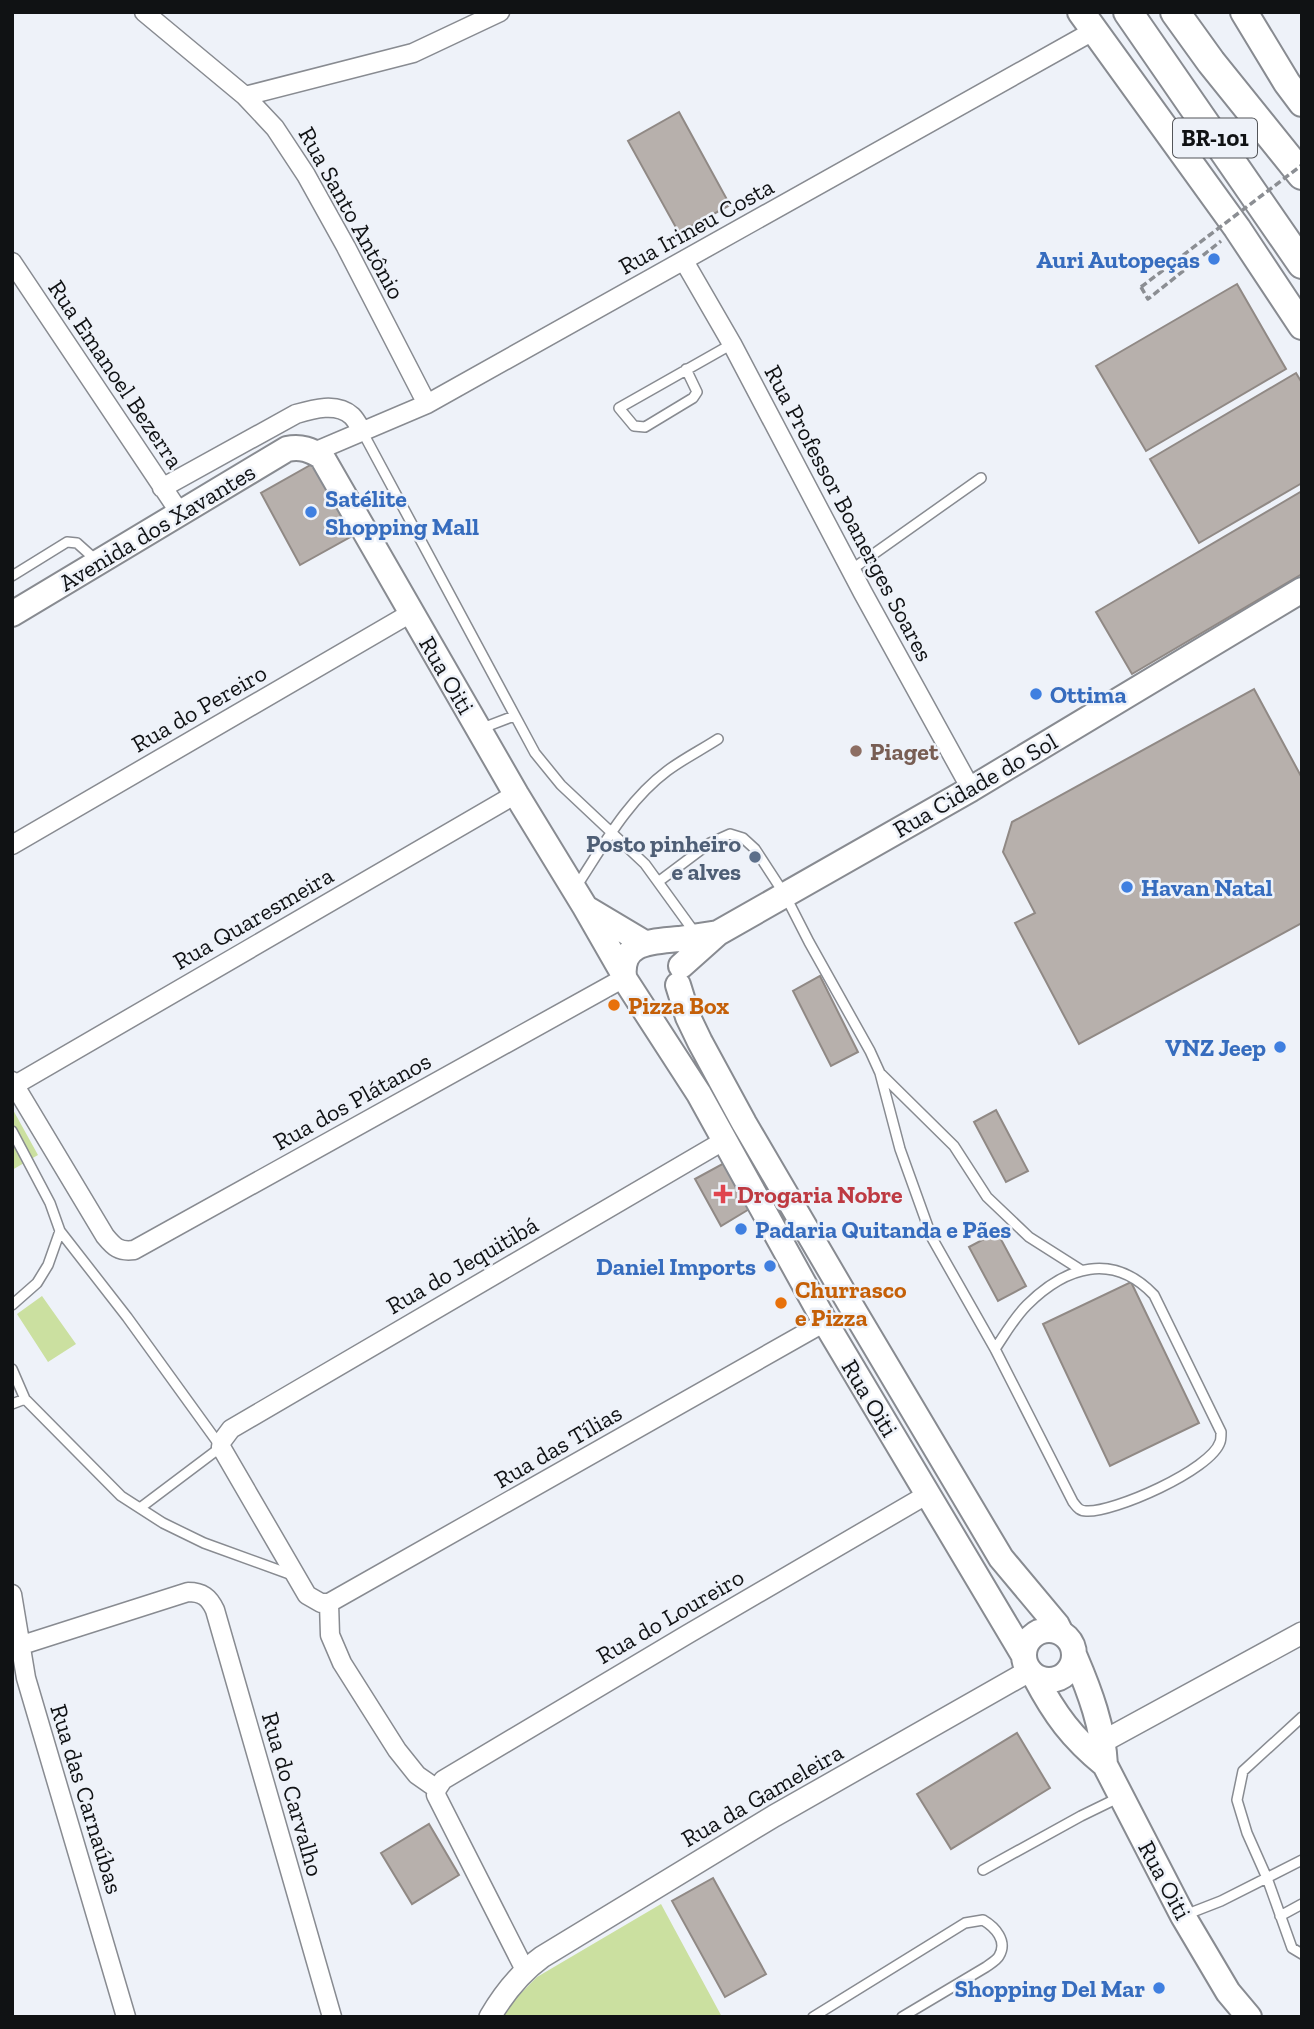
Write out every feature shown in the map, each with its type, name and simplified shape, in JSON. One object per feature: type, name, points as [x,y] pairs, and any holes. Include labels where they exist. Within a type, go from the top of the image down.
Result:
[{"type":"highway","name":"BR-101","points":[[1128,12],[1302,264]]},
{"type":"highway","name":"BR-101","points":[[1175,12],[1211,62],[1302,175]]},
{"type":"main road","points":[[1244,12],[1302,103]]},
{"type":"main road","points":[[1088,21],[1237,228],[1302,326]]},
{"type":"main road","name":"Avenida dos Xavantes","points":[[12,614],[287,449],[297,447],[309,450]]},
{"type":"main road","name":"Rua Oiti","points":[[309,450],[322,457],[516,794],[628,983],[699,1094],[825,1322],[1048,1701],[1067,1729],[1085,1748],[1105,1753]]},
{"type":"main road","name":"Rua Cidade do Sol","points":[[649,942],[708,935],[785,895],[971,789],[1302,590]]},
{"type":"main road","name":"Rua Oiti","points":[[580,899],[649,942]]},
{"type":"main road","name":"Rua Cidade do Sol","points":[[680,976],[708,935]]},
{"type":"main road","points":[[649,942],[667,945],[677,954],[680,976],[666,996],[651,1000],[628,983],[624,966],[632,950],[649,942]]},
{"type":"main road","name":"Rua Oiti","points":[[680,976],[688,1017],[744,1123],[1002,1558],[1061,1633]]},
{"type":"main road","points":[[1049,1630],[1067,1637],[1074,1657],[1072,1667],[1061,1678],[1046,1681],[1029,1668],[1025,1646],[1034,1635],[1049,1630]]},
{"type":"main road","name":"Rua Oiti","points":[[1074,1657],[1086,1682],[1105,1753],[1122,1797],[1183,1916],[1228,1992],[1249,2017]]},
{"type":"main road","name":"Rua Oiti","points":[[1228,1992],[1237,2017]]},
{"type":"street","name":"Rua Santo Antônio","points":[[144,12],[245,96],[275,128],[306,175],[346,247],[427,404]]},
{"type":"street","points":[[245,96],[413,53],[500,12]]},
{"type":"street","name":"Rua Irineu Costa","points":[[309,450],[427,404],[684,261],[1088,21]]},
{"type":"street","name":"Rua Professor Boanerges Soares","points":[[684,261],[732,344],[971,789]]},
{"type":"street","name":"Rua Emanoel Bezerra","points":[[12,262],[180,513]]},
{"type":"street","name":"Avenida dos Xavantes","points":[[162,488],[296,414],[317,408],[341,409],[351,416],[362,431]]},
{"type":"street","name":"Rua do Pereiro","points":[[12,845],[411,613]]},
{"type":"street","name":"Rua Quaresmeira","points":[[13,1085],[516,794]]},
{"type":"street","name":"Rua dos Plátanos","points":[[13,1085],[105,1236],[114,1247],[122,1251],[134,1250],[628,983]]},
{"type":"street","name":"Rua do Jequitibá","points":[[223,1441],[231,1429],[724,1140]]},
{"type":"street","name":"Rua das Tílias","points":[[322,1602],[825,1322]]},
{"type":"street","points":[[223,1441],[307,1595],[322,1602],[330,1635],[342,1663],[397,1750],[417,1775],[438,1786],[436,1795],[525,1969]]},
{"type":"street","name":"Rua do Loureiro","points":[[438,1786],[454,1773],[928,1494]]},
{"type":"street","name":"Rua do Carvalho","points":[[17,1646],[188,1592],[197,1592],[210,1600],[332,2017]]},
{"type":"street","name":"Rua das Carnaúbas","points":[[12,1594],[17,1646],[126,2017]]},
{"type":"street","points":[[1105,1753],[1302,1633]]},
{"type":"street","name":"Rua da Gameleira","points":[[490,2017],[525,1969],[542,1957],[774,1816],[1029,1668]]},
{"type":"lane","points":[[686,369],[697,391],[693,398],[645,427],[634,426],[619,408],[686,369],[732,344]]},
{"type":"lane","points":[[362,431],[534,752],[561,785],[645,864],[658,882],[708,935]]},
{"type":"lane","points":[[851,570],[981,478]]},
{"type":"lane","points":[[12,576],[67,542],[77,542],[99,562]]},
{"type":"lane","points":[[478,729],[514,716]]},
{"type":"lane","points":[[580,899],[611,832],[628,810],[667,771],[718,739]]},
{"type":"lane","points":[[658,882],[710,843],[730,834],[743,838],[755,849],[785,895],[870,1051],[880,1073],[900,1149],[932,1238],[995,1349],[1073,1502],[1082,1511],[1103,1509],[1126,1502],[1182,1476],[1208,1458],[1221,1441],[1220,1432],[1154,1295],[1141,1281],[1114,1269],[1081,1270],[1044,1290],[1026,1306],[995,1349]]},
{"type":"lane","points":[[880,1073],[954,1146],[986,1197],[1029,1237],[1081,1270]]},
{"type":"lane","points":[[12,1131],[50,1203],[60,1231],[223,1441],[140,1508]]},
{"type":"lane","points":[[12,1305],[37,1283],[48,1265],[60,1231]]},
{"type":"lane","points":[[12,1369],[25,1399],[121,1496],[163,1523],[204,1543],[296,1577]]},
{"type":"lane","points":[[12,1404],[25,1399]]},
{"type":"lane","points":[[1302,1717],[1243,1770],[1237,1800],[1247,1833],[1267,1878],[1292,1948],[1302,1954]]},
{"type":"lane","points":[[983,1870],[1081,1816],[1122,1797]]},
{"type":"lane","points":[[1183,1916],[1302,1860]]},
{"type":"lane","points":[[1280,1916],[1302,1904]]},
{"type":"lane","points":[[813,2017],[965,1923],[983,1920],[996,1927],[1003,1944],[999,1957],[986,1968],[902,2017]]},
{"type":"path","points":[[1237,228],[1147,299],[1141,287],[1302,165]]},
{"type":"green space","points":[[12,1108],[38,1155],[12,1170]]},
{"type":"green space","points":[[42,1296],[76,1344],[48,1362],[17,1314]]},
{"type":"green space","points":[[661,1904],[722,2017],[503,2017],[515,1999],[537,1977]]},
{"type":"building","points":[[679,112],[730,205],[679,233],[628,141]]},
{"type":"building","points":[[1237,284],[1286,369],[1146,451],[1096,366]]},
{"type":"building","points":[[1296,373],[1302,383],[1302,483],[1199,543],[1150,459]]},
{"type":"building","name":"Satélite Shopping Mall","points":[[321,459],[361,531],[300,565],[261,493]]},
{"type":"building","points":[[1302,491],[1302,574],[1132,674],[1096,612]]},
{"type":"building","name":"Havan Natal","points":[[1254,689],[1302,778],[1302,923],[1079,1044],[1015,923],[1035,913],[1003,852],[1012,822]]},
{"type":"building","points":[[820,976],[858,1052],[831,1066],[793,991]]},
{"type":"building","points":[[996,1110],[1028,1171],[1006,1182],[974,1122]]},
{"type":"building","name":"Drogaria Nobre","points":[[726,1162],[751,1208],[721,1226],[695,1179]]},
{"type":"building","points":[[997,1232],[1026,1286],[998,1301],[969,1247]]},
{"type":"building","points":[[1131,1282],[1199,1423],[1110,1466],[1043,1324]]},
{"type":"building","points":[[1017,1733],[1050,1788],[951,1849],[917,1794]]},
{"type":"building","points":[[429,1824],[459,1875],[412,1904],[381,1853]]},
{"type":"building","points":[[713,1878],[766,1974],[725,1997],[672,1901]]},
{"type":"place","name":"Auri Autopeças","points":[[1214,259]]},
{"type":"place","name":"Satélite Shopping Mall","points":[[311,512]]},
{"type":"place","name":"Ottima","points":[[1036,694]]},
{"type":"place","name":"Piaget","points":[[856,751]]},
{"type":"place","name":"Posto pinheiro e alves","points":[[755,857]]},
{"type":"place","name":"Havan Natal","points":[[1127,887]]},
{"type":"place","name":"Pizza Box","points":[[614,1005]]},
{"type":"place","name":"VNZ Jeep","points":[[1280,1047]]},
{"type":"place","name":"Drogaria Nobre","points":[[723,1194]]},
{"type":"place","name":"Padaria Quitanda e Pães","points":[[741,1229]]},
{"type":"place","name":"Daniel Imports","points":[[770,1266]]},
{"type":"place","name":"Churrasco e Pizza","points":[[781,1303]]},
{"type":"place","name":"Shopping Del Mar","points":[[1159,1988]]}]
